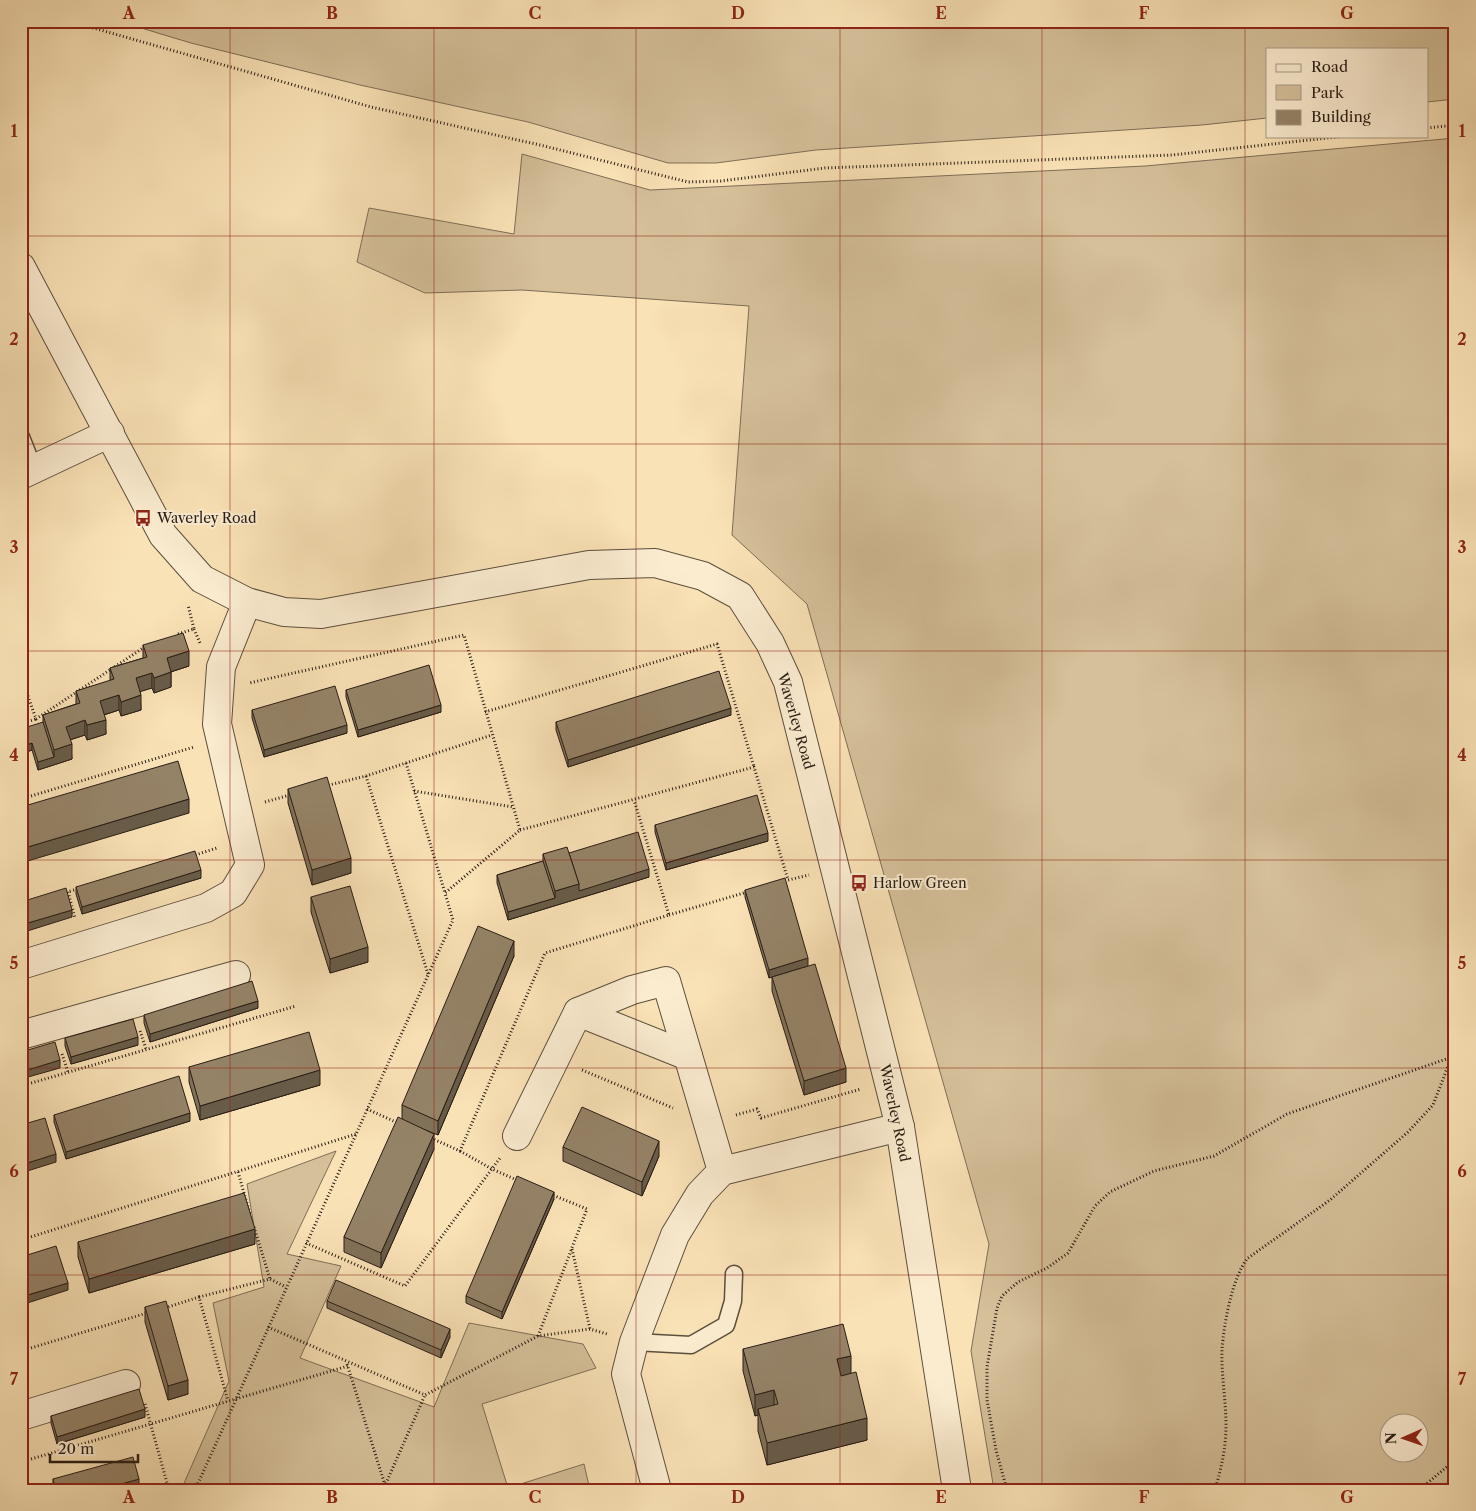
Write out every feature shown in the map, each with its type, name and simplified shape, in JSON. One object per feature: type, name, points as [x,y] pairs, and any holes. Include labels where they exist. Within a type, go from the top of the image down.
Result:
[{"type":"street","name":"Waverley Road","points":[[21,267],[163,535],[202,579],[247,602],[284,612],[320,614],[589,565],[655,563],[703,576],[740,596],[770,643],[788,682],[900,1127],[957,1490]]},
{"type":"street","points":[[27,472],[110,433]]},
{"type":"street","points":[[21,964],[206,908],[233,894],[250,865],[217,724],[221,667],[247,602]]},
{"type":"street","points":[[21,1035],[236,975]]},
{"type":"street","points":[[517,1136],[578,1012],[632,990],[666,981],[722,1170]]},
{"type":"street","points":[[578,1012],[688,1056]]},
{"type":"street","points":[[657,1490],[626,1374],[634,1342],[675,1235],[700,1194],[722,1170],[900,1127]]},
{"type":"street","points":[[21,1416],[126,1384]]},
{"type":"lane","points":[[21,437],[27,472]]},
{"type":"lane","points":[[634,1342],[691,1346],[726,1325],[733,1301],[734,1274]]},
{"type":"path","points":[[69,21],[371,108],[540,144],[688,182],[721,182],[825,168],[1172,155],[1328,138]]},
{"type":"path","points":[[1428,128],[1455,126]]},
{"type":"path","points":[[176,635],[194,629],[188,602]]},
{"type":"path","points":[[219,690],[464,635],[520,830]]},
{"type":"path","points":[[21,724],[36,719],[149,644]]},
{"type":"path","points":[[485,712],[717,644],[788,880]]},
{"type":"path","points":[[21,676],[36,719]]},
{"type":"path","points":[[320,788],[366,776],[492,735]]},
{"type":"path","points":[[21,799],[220,739]]},
{"type":"path","points":[[195,1490],[453,920],[406,763]]},
{"type":"path","points":[[445,892],[520,830],[754,767]]},
{"type":"path","points":[[366,776],[428,975]]},
{"type":"path","points":[[414,791],[513,807]]},
{"type":"path","points":[[238,809],[292,795]]},
{"type":"path","points":[[634,800],[669,915]]},
{"type":"path","points":[[189,856],[244,840]]},
{"type":"path","points":[[779,883],[835,869]]},
{"type":"path","points":[[59,894],[87,886]]},
{"type":"path","points":[[460,1151],[546,953],[751,891]]},
{"type":"path","points":[[21,1086],[296,1006]]},
{"type":"path","points":[[1215,1490],[1222,1466],[1226,1426],[1222,1348],[1234,1282],[1241,1266],[1248,1258],[1330,1200],[1408,1132],[1433,1105],[1455,1048]]},
{"type":"path","points":[[1007,1490],[996,1450],[987,1400],[987,1367],[997,1308],[1002,1296],[1018,1282],[1048,1268],[1068,1252],[1095,1206],[1110,1192],[1154,1171],[1214,1156],[1287,1114],[1453,1057]]},
{"type":"path","points":[[367,1109],[401,1124]]},
{"type":"path","points":[[21,1240],[356,1134]]},
{"type":"path","points":[[426,1136],[526,1184]]},
{"type":"path","points":[[306,1243],[405,1286],[517,1136]]},
{"type":"path","points":[[238,1171],[251,1216]]},
{"type":"path","points":[[538,1336],[587,1209],[543,1191]]},
{"type":"path","points":[[254,1225],[270,1279]]},
{"type":"path","points":[[572,1248],[590,1329]]},
{"type":"path","points":[[163,1308],[270,1279],[286,1287]]},
{"type":"path","points":[[199,1298],[228,1401]]},
{"type":"path","points":[[21,1351],[154,1311]]},
{"type":"path","points":[[268,1327],[425,1395]]},
{"type":"path","points":[[383,1490],[425,1395],[538,1336],[590,1329],[634,1342]]},
{"type":"path","points":[[346,1361],[385,1484]]},
{"type":"path","points":[[21,1462],[348,1366]]},
{"type":"path","points":[[126,1384],[138,1380],[169,1490]]},
{"type":"path","points":[[1419,1490],[1455,1460]]},
{"type":"path","points":[[366,1490],[385,1484],[397,1490]]},
{"type":"green space","points":[[118,21],[1455,21],[1455,99],[1428,102],[1428,48],[1266,48],[1266,118],[1202,125],[816,150],[716,163],[668,163],[528,122],[360,85],[191,43]]},
{"type":"green space","points":[[1455,138],[1455,1490],[994,1490],[971,1351],[989,1244],[807,604],[732,535],[749,306],[522,290],[425,293],[357,262],[369,208],[514,234],[522,154],[650,190],[1145,166]]},
{"type":"green space","points":[[336,1151],[287,1254],[341,1266],[300,1358],[434,1407],[469,1323],[583,1344],[596,1368],[482,1404],[508,1488],[584,1464],[590,1490],[181,1490],[229,1381],[213,1303],[264,1287],[247,1184]]},
{"type":"building","points":[[183,633],[189,651],[167,658],[171,672],[154,678],[152,673],[136,678],[141,695],[121,702],[119,695],[100,701],[106,720],[87,725],[85,720],[66,727],[72,744],[54,750],[43,715],[80,703],[76,691],[114,679],[110,668],[147,657],[143,645]]},
{"type":"building","points":[[429,665],[441,705],[358,730],[346,690]]},
{"type":"building","points":[[719,671],[731,708],[568,760],[556,722]]},
{"type":"building","points":[[335,686],[347,725],[264,750],[252,710]]},
{"type":"building","points":[[43,722],[54,757],[38,762],[32,743],[21,747],[21,729]]},
{"type":"building","points":[[178,761],[189,799],[21,849],[21,807]]},
{"type":"building","points":[[327,777],[351,858],[312,870],[288,789]]},
{"type":"building","points":[[757,795],[768,833],[666,863],[655,825]]},
{"type":"building","points":[[638,832],[649,869],[579,891],[579,884],[569,853]]},
{"type":"building","points":[[567,847],[579,884],[555,891],[543,854]]},
{"type":"building","points":[[195,851],[201,870],[82,907],[76,887]]},
{"type":"building","points":[[543,861],[555,898],[508,912],[497,875]]},
{"type":"building","points":[[785,878],[808,958],[769,970],[745,890]]},
{"type":"building","points":[[350,886],[368,947],[330,959],[311,897]]},
{"type":"building","points":[[66,888],[72,910],[21,925],[21,902]]},
{"type":"building","points":[[478,926],[514,941],[438,1121],[402,1105]]},
{"type":"building","points":[[815,964],[846,1068],[804,1081],[772,977]]},
{"type":"building","points":[[252,981],[258,1001],[150,1034],[144,1015]]},
{"type":"building","points":[[133,1019],[138,1037],[71,1057],[65,1038]]},
{"type":"building","points":[[309,1032],[320,1070],[200,1106],[189,1067]]},
{"type":"building","points":[[55,1042],[60,1060],[21,1072],[21,1052]]},
{"type":"building","points":[[179,1076],[190,1113],[66,1152],[54,1115]]},
{"type":"building","points":[[582,1107],[659,1141],[642,1182],[563,1147]]},
{"type":"building","points":[[398,1117],[434,1134],[381,1253],[344,1237]]},
{"type":"building","points":[[45,1118],[56,1154],[21,1165],[21,1125]]},
{"type":"building","points":[[517,1176],[554,1192],[502,1312],[466,1296]]},
{"type":"building","points":[[244,1193],[255,1229],[89,1279],[78,1242]]},
{"type":"building","points":[[56,1246],[68,1283],[21,1297],[21,1257]]},
{"type":"building","points":[[336,1280],[450,1329],[441,1350],[327,1301]]},
{"type":"building","points":[[166,1301],[188,1380],[168,1386],[145,1307]]},
{"type":"building","points":[[843,1324],[851,1356],[837,1359],[841,1376],[856,1372],[867,1418],[767,1443],[758,1409],[778,1404],[774,1390],[755,1395],[743,1349]]},
{"type":"building","points":[[139,1389],[145,1409],[57,1437],[51,1416]]},
{"type":"building","points":[[133,1457],[139,1479],[100,1490],[56,1490],[53,1479]]},
{"type":"building","points":[[46,1484],[48,1490],[27,1490]]},
{"type":"place","name":"Waverley Road","points":[[143,518]]},
{"type":"place","name":"Harlow Green","points":[[859,883]]}]
